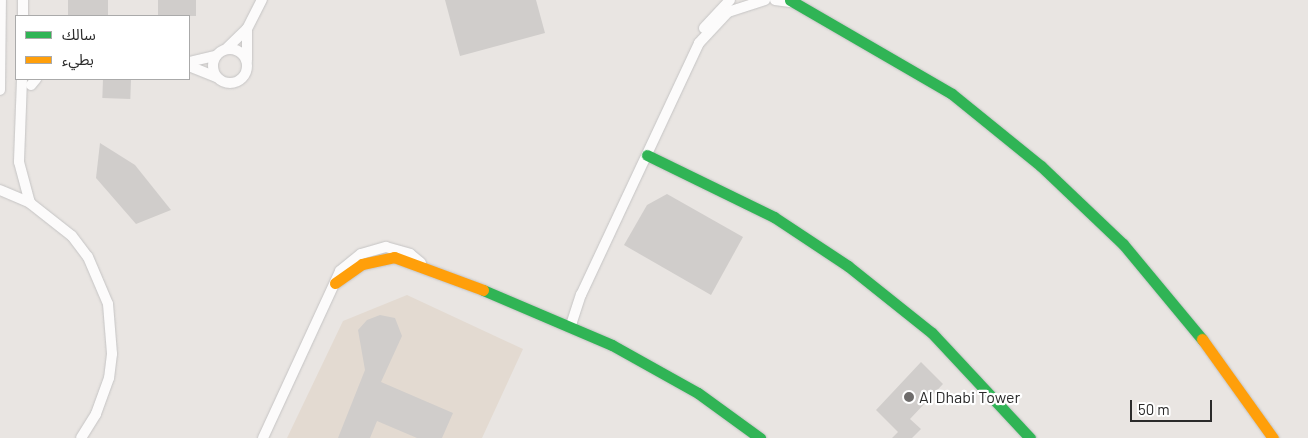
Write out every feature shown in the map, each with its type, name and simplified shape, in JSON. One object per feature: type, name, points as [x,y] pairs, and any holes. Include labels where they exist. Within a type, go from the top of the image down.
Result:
[{"type":"street","points":[[0,90],[1,0]]},
{"type":"street","points":[[22,0],[23,15]]},
{"type":"street","points":[[190,64],[216,56],[226,49],[247,29],[262,0]]},
{"type":"street","points":[[567,323],[712,15],[730,0]]},
{"type":"street","points":[[699,43],[728,12],[766,0]]},
{"type":"street","points":[[775,0],[793,2],[952,94],[1061,186],[1123,244],[1162,288],[1233,378],[1273,438]]},
{"type":"street","points":[[190,64],[225,83],[236,83],[247,71],[247,29]]},
{"type":"street","points":[[226,49],[236,50],[247,60]]},
{"type":"street","points":[[216,56],[213,66],[216,77]]},
{"type":"street","points":[[30,81],[18,162],[30,203]]},
{"type":"street","points":[[647,155],[774,217],[848,266],[932,333],[1030,438]]},
{"type":"street","points":[[0,190],[30,203],[52,218],[77,243],[100,280],[108,304],[112,354],[109,378],[96,414],[81,438]]},
{"type":"street","points":[[264,438],[335,283],[362,264],[394,257],[425,266],[567,323],[670,376],[760,438]]},
{"type":"shaded area","points":[[407,295],[523,349],[482,438],[287,438],[343,321]]},
{"type":"building","points":[[68,0],[108,0],[108,15],[68,15]]},
{"type":"building","points":[[158,0],[196,0],[196,16],[158,15]]},
{"type":"building","points":[[445,0],[536,0],[545,33],[460,56]]},
{"type":"building","points":[[103,80],[131,80],[130,99],[102,98]]},
{"type":"building","points":[[100,143],[135,165],[171,210],[136,224],[96,178]]},
{"type":"building","points":[[667,194],[743,237],[711,295],[624,245],[647,205]]},
{"type":"building","points":[[380,315],[395,318],[402,336],[381,382],[453,413],[442,438],[417,438],[377,421],[370,438],[338,438],[365,370],[358,330],[367,320]]},
{"type":"building","name":"Al Dhabi Tower","points":[[921,362],[943,384],[910,419],[921,429],[912,438],[892,438],[898,432],[876,410]]},
{"type":"traffic: fast","points":[[790,0],[952,94],[1041,166],[1123,244],[1202,339]]},
{"type":"traffic: fast","points":[[647,155],[774,217],[848,266],[932,333],[1030,438]]},
{"type":"traffic: fast","points":[[483,290],[612,345],[698,393],[760,438]]},
{"type":"traffic: slow","points":[[335,283],[362,264],[394,257],[483,290]]},
{"type":"traffic: slow","points":[[1202,339],[1273,438]]},
{"type":"place","name":"Al Dhabi Tower","points":[[909,397]]}]
